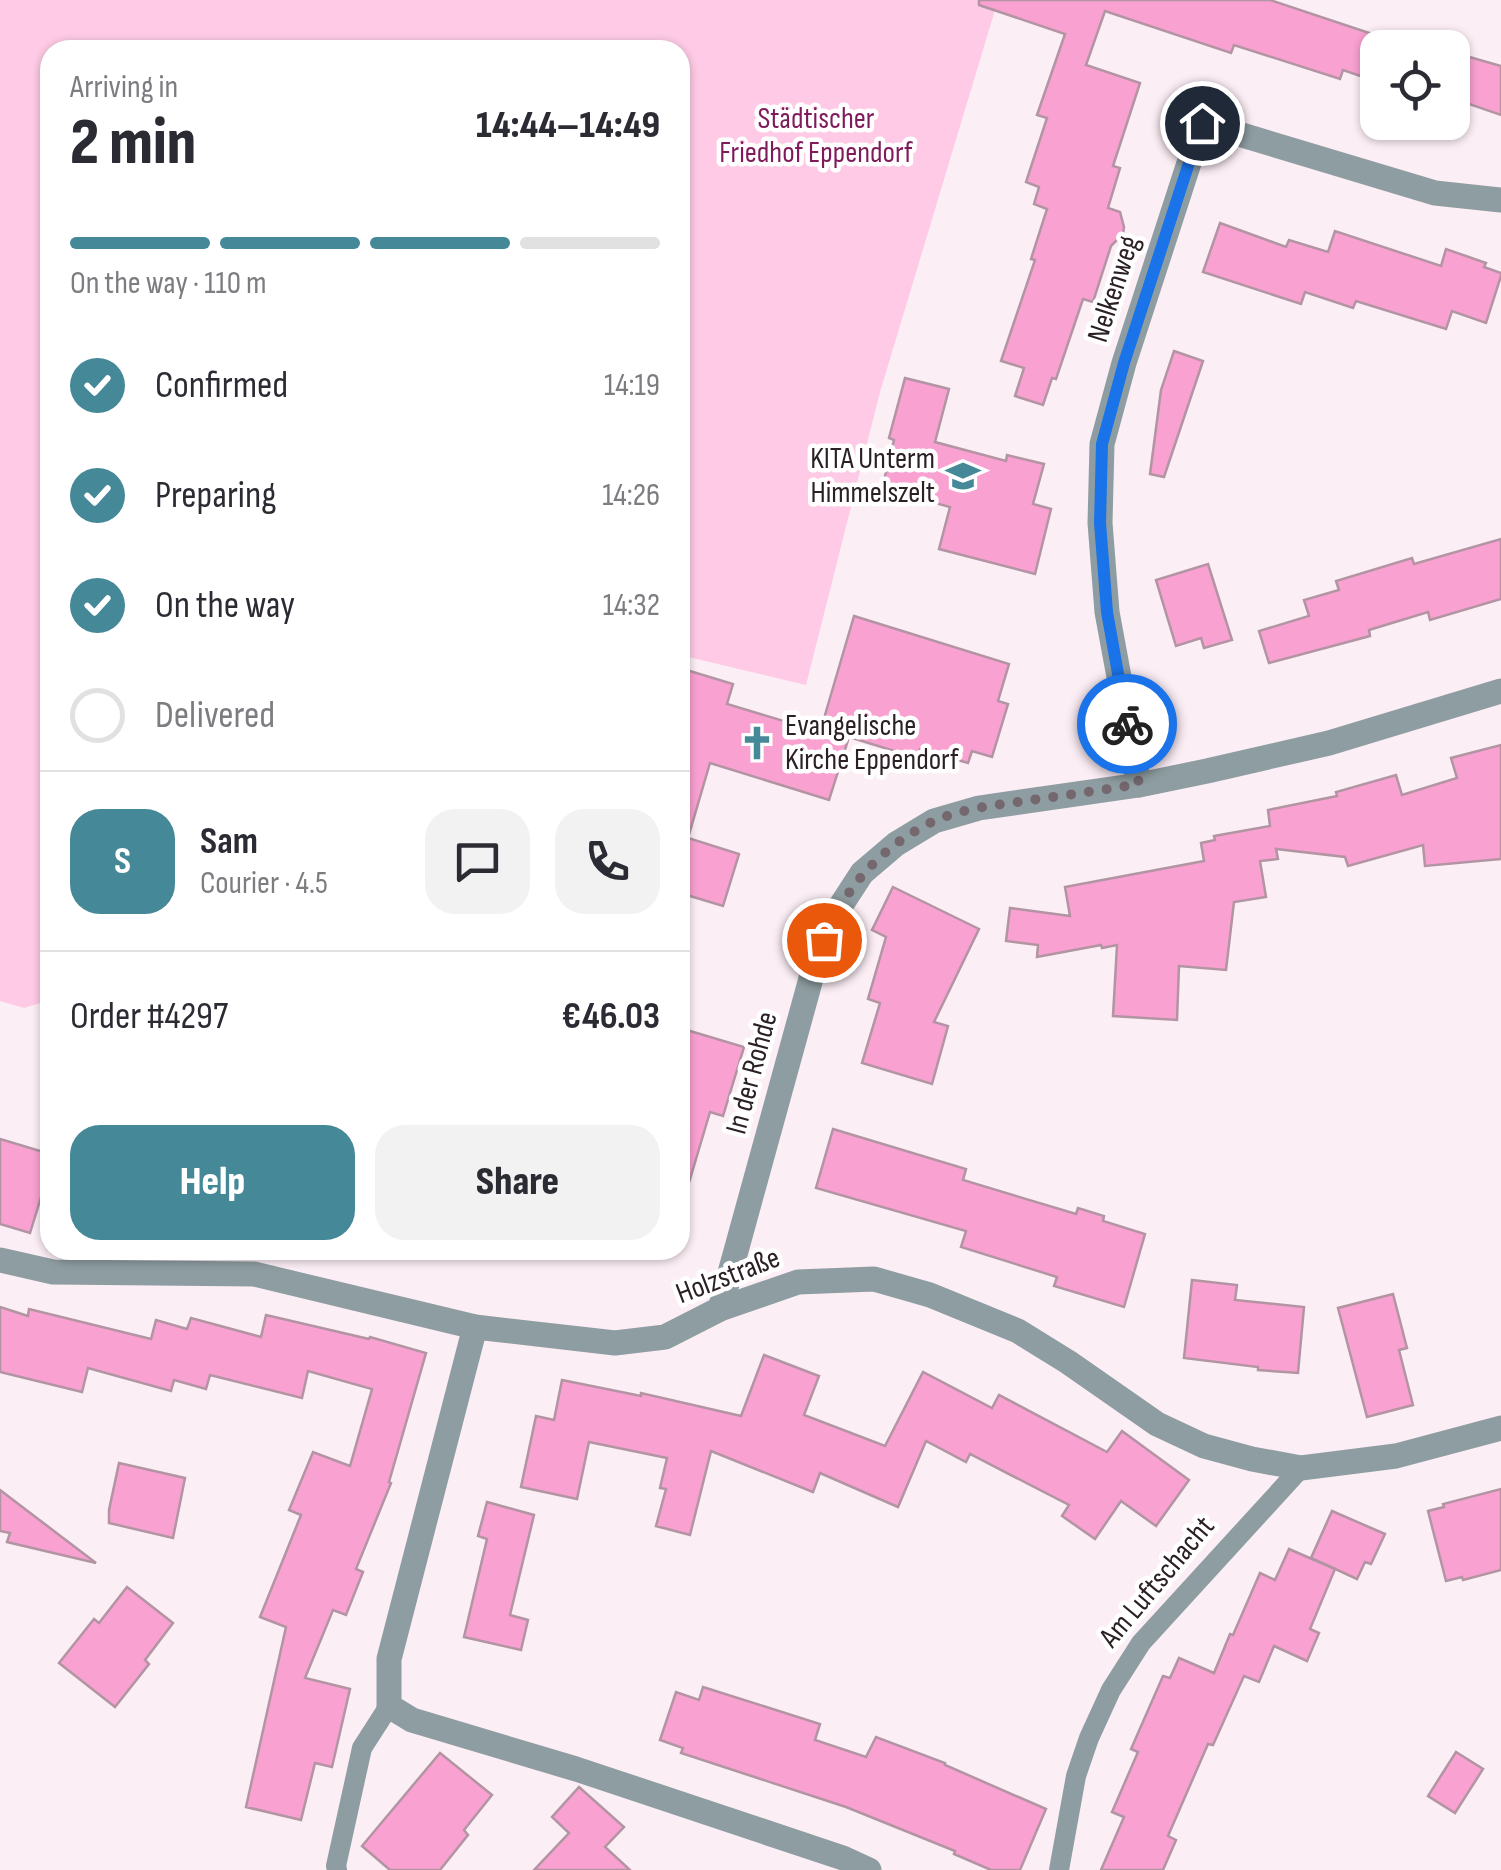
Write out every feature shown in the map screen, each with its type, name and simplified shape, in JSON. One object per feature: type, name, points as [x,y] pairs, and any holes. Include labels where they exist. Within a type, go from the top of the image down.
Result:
[{"type":"street","name":"Nelkenweg","points":[[1139,784],[1107,612],[1100,523],[1102,444],[1124,363],[1202,123],[1435,193],[1501,200]]},
{"type":"street","name":"In der Rohde","points":[[720,1309],[815,964],[834,916],[862,873],[896,844],[934,821],[979,808],[1139,784],[1328,742],[1501,691]]},
{"type":"street","name":"Holzstraße","points":[[0,1260],[53,1272],[254,1274],[475,1327],[615,1343],[666,1336],[720,1309],[798,1282],[874,1279],[930,1295],[1018,1331],[1157,1424],[1204,1446],[1252,1460],[1301,1468],[1396,1456],[1501,1428]]},
{"type":"street","points":[[475,1327],[389,1659],[388,1706],[412,1720],[576,1769],[840,1864],[869,1870]]},
{"type":"lane","name":"Am Luftschacht","points":[[1058,1870],[1076,1776],[1112,1690],[1141,1644],[1301,1468]]},
{"type":"lane","points":[[337,1870],[362,1748],[388,1706]]},
{"type":"green space","name":"Städtischer Friedhof Eppendorf","points":[[0,0],[998,0],[880,392],[806,685],[690,657],[690,40],[40,40],[40,1003],[24,1008],[0,1001]]},
{"type":"building","points":[[979,0],[1270,0],[1360,30],[1360,76],[1343,70],[1340,79],[1234,45],[1231,53],[1105,11],[1086,65],[1140,83],[1113,166],[1120,168],[1108,208],[1120,212],[1123,234],[1111,246],[1093,302],[1083,299],[1043,405],[1015,396],[1024,368],[1001,361],[1035,260],[1031,259],[1047,209],[1034,204],[1039,187],[1026,182],[1047,118],[1037,115],[1065,34],[979,5]]},
{"type":"building","points":[[1470,57],[1501,66],[1501,115],[1470,104]]},
{"type":"building","points":[[1220,223],[1286,247],[1289,240],[1328,252],[1335,231],[1441,266],[1446,249],[1486,263],[1484,267],[1501,276],[1486,323],[1452,311],[1446,329],[1356,301],[1353,308],[1305,292],[1301,304],[1203,272]]},
{"type":"building","points":[[1174,351],[1203,361],[1164,477],[1150,474],[1161,390]]},
{"type":"building","name":"KITA Unterm Himmelszelt","points":[[905,378],[949,389],[935,442],[1006,461],[1007,455],[1044,464],[1033,504],[1051,509],[1035,574],[939,549],[950,507],[882,488],[894,440],[889,438]]},
{"type":"building","points":[[1501,539],[1501,599],[1430,620],[1428,612],[1369,630],[1370,636],[1269,663],[1259,631],[1309,616],[1304,600],[1339,590],[1336,581],[1412,558],[1414,564]]},
{"type":"building","points":[[1208,564],[1232,640],[1204,648],[1201,638],[1176,646],[1156,580]]},
{"type":"building","points":[[854,616],[1009,664],[998,701],[1008,704],[992,757],[972,751],[968,763],[920,749],[917,758],[849,737],[829,800],[710,763],[690,831],[690,671],[733,684],[727,704],[820,732]]},
{"type":"building","points":[[1501,745],[1501,859],[1425,866],[1423,845],[1348,866],[1345,857],[1276,849],[1278,859],[1260,861],[1266,897],[1234,902],[1226,970],[1179,966],[1177,1020],[1113,1016],[1117,945],[1037,957],[1038,945],[1006,941],[1010,908],[1070,916],[1065,887],[1204,861],[1201,843],[1215,840],[1214,836],[1270,826],[1268,810],[1337,796],[1336,792],[1396,775],[1402,795],[1457,778],[1451,758]]},
{"type":"building","points":[[690,839],[739,854],[723,906],[690,896]]},
{"type":"building","points":[[893,887],[979,929],[934,1022],[948,1026],[932,1084],[862,1063],[880,1003],[868,999],[886,937],[872,930]]},
{"type":"building","points":[[690,1031],[744,1047],[723,1116],[710,1112],[690,1179]]},
{"type":"building","points":[[833,1129],[966,1169],[963,1180],[1076,1214],[1078,1208],[1104,1216],[1103,1221],[1145,1234],[1124,1307],[1054,1286],[1057,1277],[961,1247],[966,1231],[816,1188]]},
{"type":"building","points":[[0,1139],[40,1151],[40,1200],[30,1233],[0,1224]]},
{"type":"building","points":[[1192,1280],[1237,1285],[1235,1300],[1304,1307],[1298,1373],[1184,1358]]},
{"type":"building","points":[[1393,1294],[1407,1348],[1399,1350],[1413,1405],[1367,1417],[1338,1308]]},
{"type":"building","points":[[0,1307],[28,1316],[29,1309],[151,1339],[156,1320],[187,1329],[191,1318],[261,1337],[266,1315],[426,1353],[391,1483],[356,1569],[363,1572],[346,1615],[333,1610],[305,1678],[350,1689],[332,1767],[315,1763],[301,1820],[246,1807],[286,1627],[260,1617],[301,1515],[289,1510],[313,1452],[350,1466],[372,1389],[308,1371],[302,1398],[210,1375],[206,1389],[174,1380],[171,1391],[88,1368],[82,1392],[0,1372]]},
{"type":"building","points":[[764,1355],[819,1376],[804,1415],[885,1446],[923,1372],[992,1408],[999,1395],[1107,1452],[1122,1431],[1189,1480],[1156,1526],[1121,1501],[1095,1539],[1062,1516],[1069,1505],[970,1454],[966,1462],[926,1441],[898,1507],[820,1473],[813,1492],[711,1451],[690,1535],[656,1526],[666,1489],[660,1488],[667,1458],[589,1442],[577,1499],[521,1487],[536,1416],[554,1420],[562,1380],[741,1416]]},
{"type":"building","points":[[119,1463],[185,1478],[173,1538],[109,1523]]},
{"type":"building","points":[[1501,1489],[1501,1570],[1446,1581],[1428,1511]]},
{"type":"building","points":[[0,1490],[96,1563],[7,1542],[10,1533],[0,1531]]},
{"type":"building","points":[[487,1502],[534,1515],[510,1615],[528,1620],[521,1650],[464,1637],[487,1539],[478,1536]]},
{"type":"building","points":[[1332,1511],[1385,1534],[1371,1564],[1365,1562],[1357,1579],[1311,1558]]},
{"type":"building","points":[[1289,1549],[1335,1569],[1310,1629],[1319,1633],[1307,1661],[1274,1646],[1259,1682],[1244,1676],[1213,1745],[1208,1744],[1168,1836],[1176,1840],[1163,1870],[1101,1870],[1124,1817],[1112,1812],[1138,1752],[1131,1749],[1163,1676],[1170,1678],[1179,1658],[1214,1673],[1260,1573],[1275,1580]]},
{"type":"building","points":[[127,1587],[173,1623],[145,1660],[149,1664],[115,1707],[59,1663],[94,1619],[99,1623]]},
{"type":"building","points":[[703,1687],[820,1724],[815,1740],[866,1757],[876,1737],[1046,1809],[1020,1870],[991,1870],[954,1854],[955,1851],[846,1807],[681,1753],[683,1748],[660,1740],[676,1692],[699,1700]]},
{"type":"building","points":[[1456,1752],[1483,1769],[1455,1813],[1428,1796]]},
{"type":"building","points":[[440,1753],[492,1795],[464,1830],[468,1835],[440,1870],[390,1870],[362,1846]]},
{"type":"building","points":[[579,1787],[624,1827],[605,1847],[630,1870],[534,1870],[569,1833],[552,1817]]},
{"type":"way so far","points":[[824,940],[834,916],[862,873],[896,844],[934,821],[979,808],[1139,784],[1127,724]]},
{"type":"place","name":"KITA Unterm Himmelszelt","points":[[963,476]]},
{"type":"place","name":"Evangelische Kirche Eppendorf","points":[[757,743]]},
{"type":"route","points":[[1127,724],[1107,612],[1100,523],[1102,444],[1124,363],[1202,123]]}]
